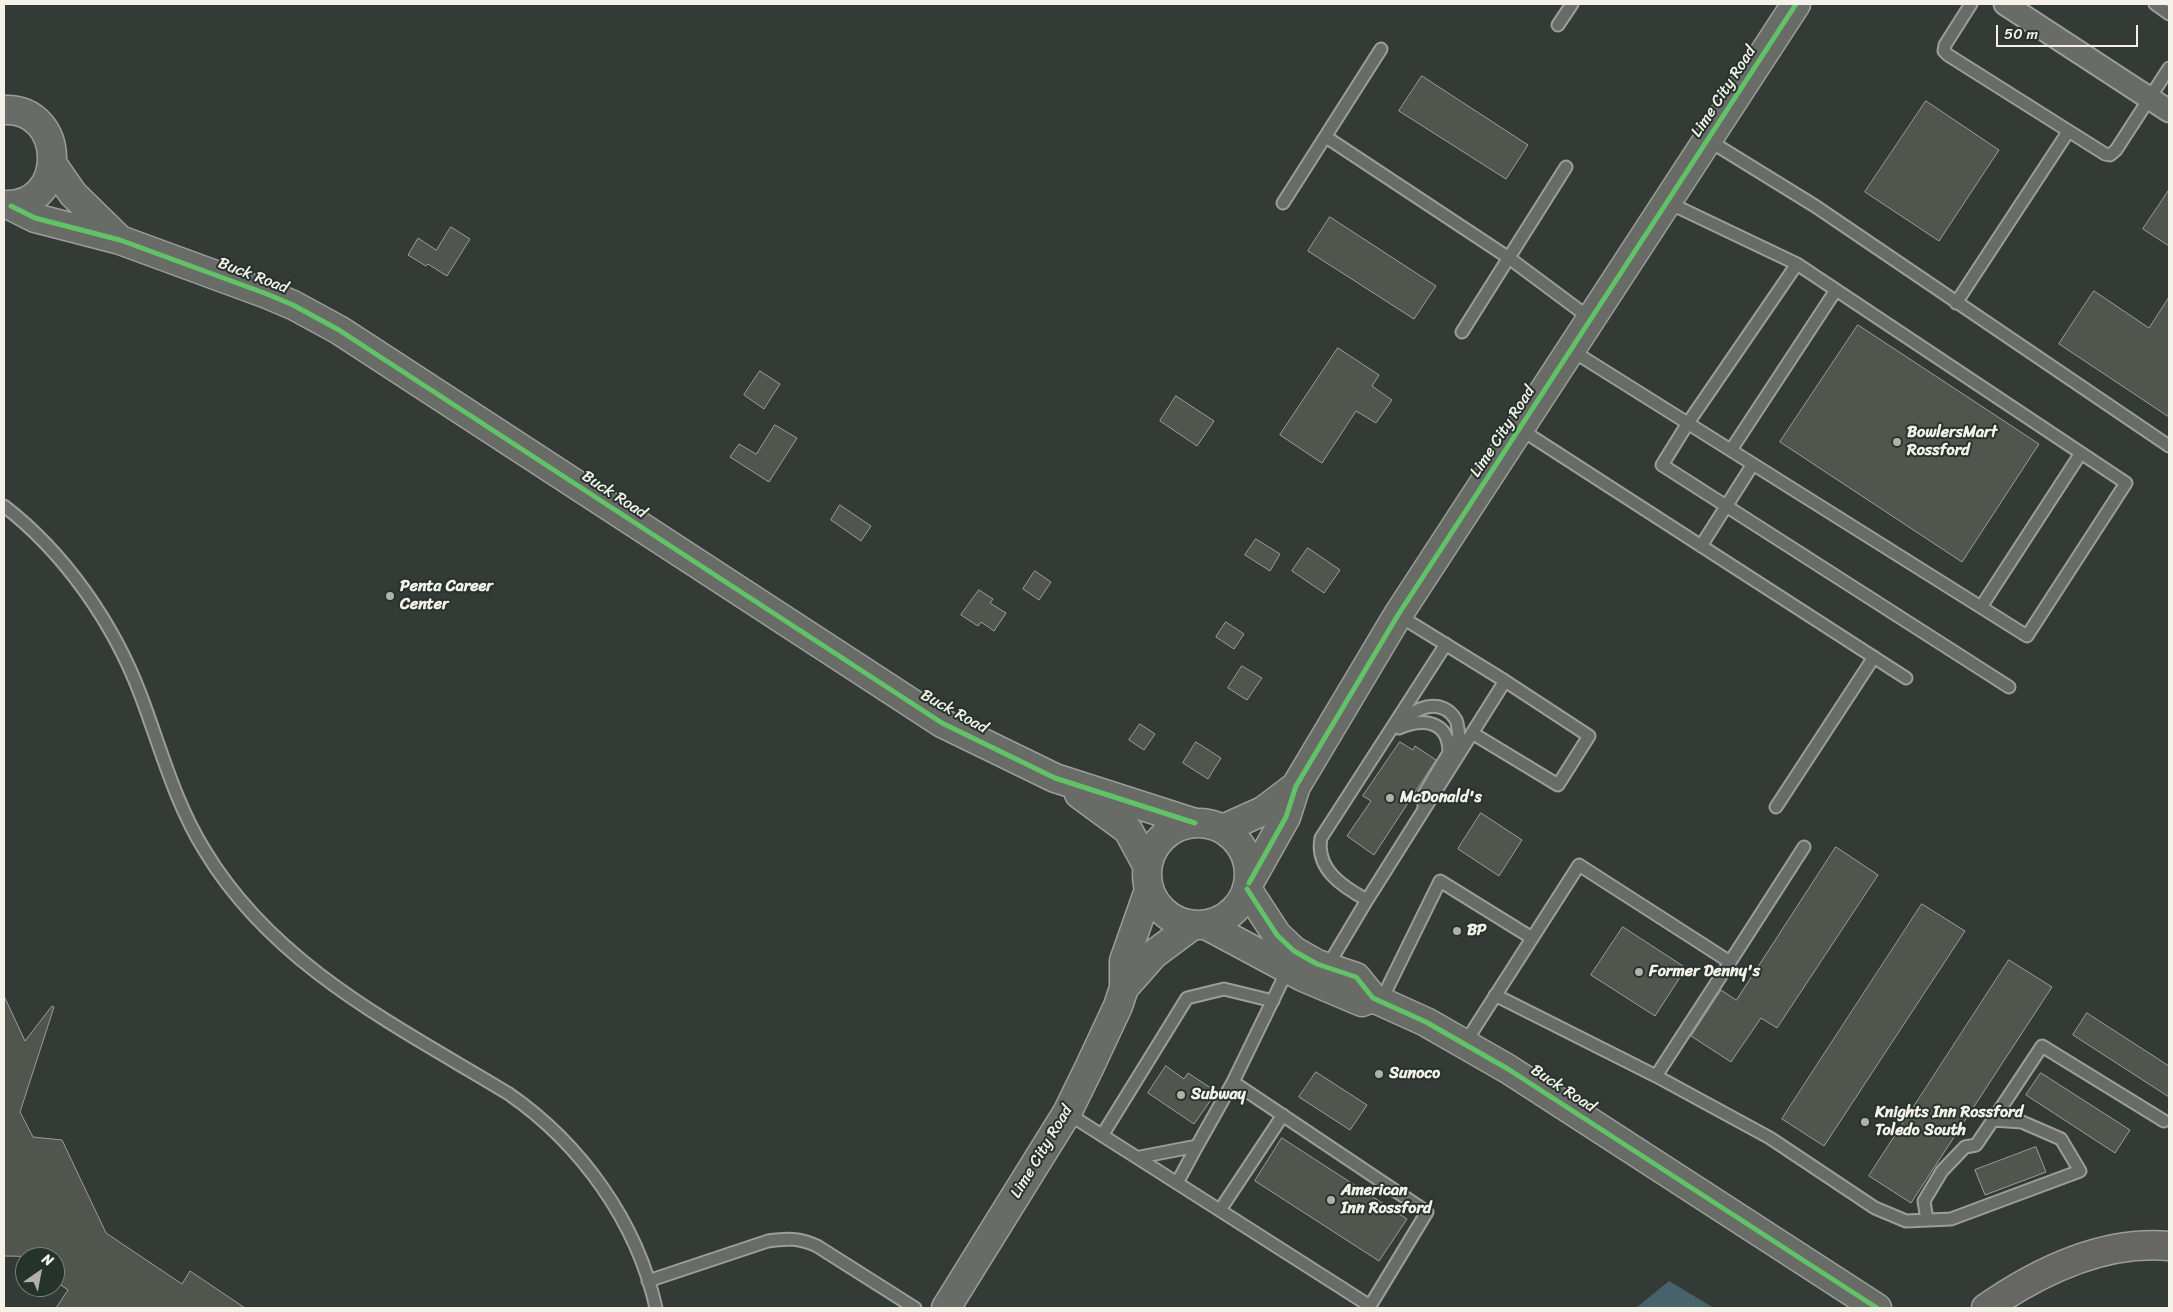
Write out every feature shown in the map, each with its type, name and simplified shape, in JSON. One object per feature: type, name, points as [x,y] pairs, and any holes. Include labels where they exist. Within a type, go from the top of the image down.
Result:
[{"type":"highway","points":[[1986,1308],[2043,1274],[2100,1252],[2156,1244],[2169,1246]]},
{"type":"street","name":"Lime City Road","points":[[1248,886],[1286,817],[1296,786],[1398,614],[1796,4]]},
{"type":"street","points":[[2005,4],[2169,110]]},
{"type":"street","points":[[6,108],[25,114],[38,123],[47,135],[53,149],[53,164],[48,180],[39,192],[26,201],[7,205]]},
{"type":"street","points":[[53,164],[73,194],[120,240]]},
{"type":"street","name":"Buck Road","points":[[7,205],[34,218],[55,225],[120,240],[267,294],[315,316],[942,723],[1055,778],[1195,822]]},
{"type":"street","name":"Buck Road","points":[[1055,778],[1128,830],[1148,877]]},
{"type":"street","name":"Lime City Road","points":[[1223,829],[1263,811],[1296,786]]},
{"type":"street","points":[[1195,822],[1207,823],[1223,829],[1239,843],[1246,856],[1250,870],[1248,886],[1243,899],[1234,911],[1222,920],[1200,925],[1174,920],[1162,910],[1148,877],[1152,849],[1162,836],[1183,825],[1195,822]]},
{"type":"street","name":"Lime City Road","points":[[946,1308],[1067,1113],[1118,1006],[1124,988],[1124,961],[1148,877]]},
{"type":"street","name":"Buck Road","points":[[1248,886],[1276,935],[1294,951],[1327,968],[1356,977],[1377,1000],[1465,1043],[1549,1094],[1877,1308]]},
{"type":"street","name":"Lime City Road","points":[[1124,988],[1154,954],[1200,925]]},
{"type":"street","name":"Buck Road","points":[[1200,925],[1288,969],[1362,1002],[1377,1000]]},
{"type":"lane","points":[[1558,25],[1572,4]]},
{"type":"lane","points":[[1971,4],[1944,50],[1948,56],[2068,132],[2110,156],[2116,150],[2169,68]]},
{"type":"lane","points":[[2155,4],[2169,14]]},
{"type":"lane","points":[[1283,203],[1381,49]]},
{"type":"lane","points":[[1956,303],[2068,132]]},
{"type":"lane","points":[[1326,137],[1509,258],[1591,319]]},
{"type":"lane","points":[[1708,140],[1815,206],[2169,446]]},
{"type":"lane","points":[[1462,332],[1566,167]]},
{"type":"lane","points":[[1571,350],[2027,636],[2126,483],[1796,264],[1667,202]]},
{"type":"lane","points":[[1796,264],[1688,423],[1662,465],[2009,687]]},
{"type":"lane","points":[[1731,450],[1836,290]]},
{"type":"lane","points":[[1520,429],[1906,678]]},
{"type":"lane","points":[[1981,607],[2080,453]]},
{"type":"lane","points":[[1701,546],[1753,464]]},
{"type":"lane","points":[[4,506],[18,516],[56,556],[102,617],[140,694],[178,801],[205,851],[238,898],[258,920],[310,969],[360,1004],[509,1094],[544,1121],[568,1144],[606,1194],[635,1246],[656,1308]]},
{"type":"lane","points":[[1398,614],[1505,680],[1589,736],[1558,785],[1472,732]]},
{"type":"lane","points":[[1367,900],[1352,892],[1328,871],[1321,857],[1319,847],[1321,838],[1446,644]]},
{"type":"lane","points":[[1776,807],[1874,657]]},
{"type":"lane","points":[[1327,968],[1367,900],[1505,680]]},
{"type":"lane","points":[[1328,825],[1340,817],[1405,717],[1420,708],[1433,706],[1445,709],[1456,721],[1459,736],[1424,794],[1424,811]]},
{"type":"lane","points":[[1398,728],[1412,723],[1435,724],[1444,731],[1449,741],[1450,753]]},
{"type":"lane","points":[[1656,1076],[1804,847]]},
{"type":"lane","points":[[1465,1043],[1579,865],[1730,962]]},
{"type":"lane","points":[[1377,1000],[1440,881],[1532,938]]},
{"type":"lane","points":[[1177,1183],[1233,1082],[1288,969]]},
{"type":"lane","points":[[1103,1134],[1187,998],[1224,988],[1273,1001]]},
{"type":"lane","points":[[1495,995],[1656,1076],[1770,1138],[1875,1208],[1906,1221],[1951,1219],[2080,1172],[2061,1139],[2022,1122],[1993,1120]]},
{"type":"lane","points":[[1927,1220],[1924,1200],[1942,1171],[1965,1147],[1976,1145],[2042,1046],[2164,1121]]},
{"type":"lane","points":[[1067,1113],[1140,1157],[1177,1183],[1370,1306],[1427,1212],[1233,1082]]},
{"type":"lane","points":[[1220,1210],[1283,1115]]},
{"type":"lane","points":[[1140,1157],[1197,1146]]},
{"type":"lane","points":[[648,1281],[768,1241],[788,1238],[805,1240],[817,1246],[915,1308]]},
{"type":"water","points":[[1669,1281],[1714,1308],[1636,1308]]},
{"type":"building","points":[[1422,76],[1528,145],[1506,179],[1399,111]]},
{"type":"building","points":[[1926,101],[1999,150],[1939,241],[1865,192]]},
{"type":"building","points":[[2169,190],[2169,246],[2143,229]]},
{"type":"building","points":[[1330,217],[1436,286],[1414,319],[1308,251]]},
{"type":"building","points":[[451,227],[470,239],[447,276],[428,264],[426,266],[408,255],[418,238],[436,250]]},
{"type":"building","points":[[2094,291],[2149,328],[2169,297],[2169,417],[2059,344]]},
{"type":"building","points":[[1858,325],[2039,444],[1962,562],[1780,442]]},
{"type":"building","points":[[1338,348],[1379,375],[1372,386],[1392,400],[1376,423],[1356,411],[1322,463],[1280,435]]},
{"type":"building","points":[[760,371],[780,384],[764,409],[744,395]]},
{"type":"building","points":[[1176,396],[1214,421],[1197,446],[1160,421]]},
{"type":"building","points":[[775,425],[797,438],[769,482],[730,457],[739,444],[756,454]]},
{"type":"building","points":[[840,505],[871,526],[861,541],[831,520]]},
{"type":"building","points":[[1256,539],[1280,554],[1270,571],[1245,555]]},
{"type":"building","points":[[1308,548],[1340,570],[1324,593],[1292,571]]},
{"type":"building","points":[[1035,571],[1051,582],[1039,600],[1023,589]]},
{"type":"building","points":[[979,590],[993,599],[990,603],[1006,613],[994,631],[981,622],[978,626],[961,615]]},
{"type":"building","points":[[1226,622],[1244,634],[1234,649],[1216,637]]},
{"type":"building","points":[[1242,666],[1262,678],[1247,700],[1228,688]]},
{"type":"building","points":[[1140,724],[1155,734],[1144,750],[1129,740]]},
{"type":"building","points":[[1196,742],[1221,758],[1208,779],[1183,763]]},
{"type":"building","name":"McDonald's","points":[[1400,742],[1413,750],[1415,746],[1436,760],[1374,855],[1347,836],[1371,801],[1363,796]]},
{"type":"building","points":[[1481,813],[1522,840],[1499,876],[1458,849]]},
{"type":"building","points":[[1836,847],[1878,875],[1777,1028],[1761,1018],[1731,1062],[1691,1036],[1721,990],[1736,1000]]},
{"type":"building","points":[[1922,904],[1965,931],[1824,1146],[1782,1119]]},
{"type":"building","name":"Former Denny's","points":[[1623,927],[1686,968],[1655,1016],[1591,975]]},
{"type":"building","points":[[2009,960],[2052,987],[1911,1203],[1869,1176]]},
{"type":"building","points":[[4,996],[25,1041],[52,1006],[54,1007],[20,1112],[33,1137],[62,1140],[106,1233],[182,1284],[190,1271],[245,1308],[56,1308],[68,1290],[65,1288],[65,1247],[15,1247],[15,1256],[4,1256]]},
{"type":"building","points":[[2087,1013],[2169,1066],[2169,1097],[2073,1035]]},
{"type":"building","name":"Subway","points":[[1166,1066],[1184,1079],[1188,1073],[1211,1088],[1207,1094],[1213,1097],[1194,1124],[1148,1093]]},
{"type":"building","points":[[1316,1072],[1367,1105],[1350,1130],[1299,1097]]},
{"type":"building","points":[[2041,1073],[2130,1130],[2115,1153],[2026,1095]]},
{"type":"building","name":"American Inn Rossford","points":[[1282,1138],[1407,1219],[1379,1261],[1255,1181]]},
{"type":"building","points":[[2036,1147],[2046,1172],[1985,1195],[1975,1170]]},
{"type":"cycle path","points":[[1249,883],[1286,817],[1296,786],[1398,615],[1796,4]]},
{"type":"cycle path","points":[[11,206],[35,218],[120,240],[293,305],[339,330],[942,723],[1055,778],[1195,823]]},
{"type":"cycle path","points":[[1247,889],[1277,935],[1294,951],[1317,964],[1356,977],[1373,998],[1426,1022],[1508,1069],[1877,1308]]},
{"type":"place","name":"BowlersMart Rossford","points":[[1897,442]]},
{"type":"place","name":"Penta Career Center","points":[[390,596]]},
{"type":"place","name":"McDonald's","points":[[1390,798]]},
{"type":"place","name":"BP","points":[[1457,931]]},
{"type":"place","name":"Former Denny's","points":[[1639,972]]},
{"type":"place","name":"Sunoco","points":[[1379,1074]]},
{"type":"place","name":"Subway","points":[[1181,1095]]},
{"type":"place","name":"Knights Inn Rossford Toledo South","points":[[1865,1122]]},
{"type":"place","name":"American Inn Rossford","points":[[1331,1200]]}]
